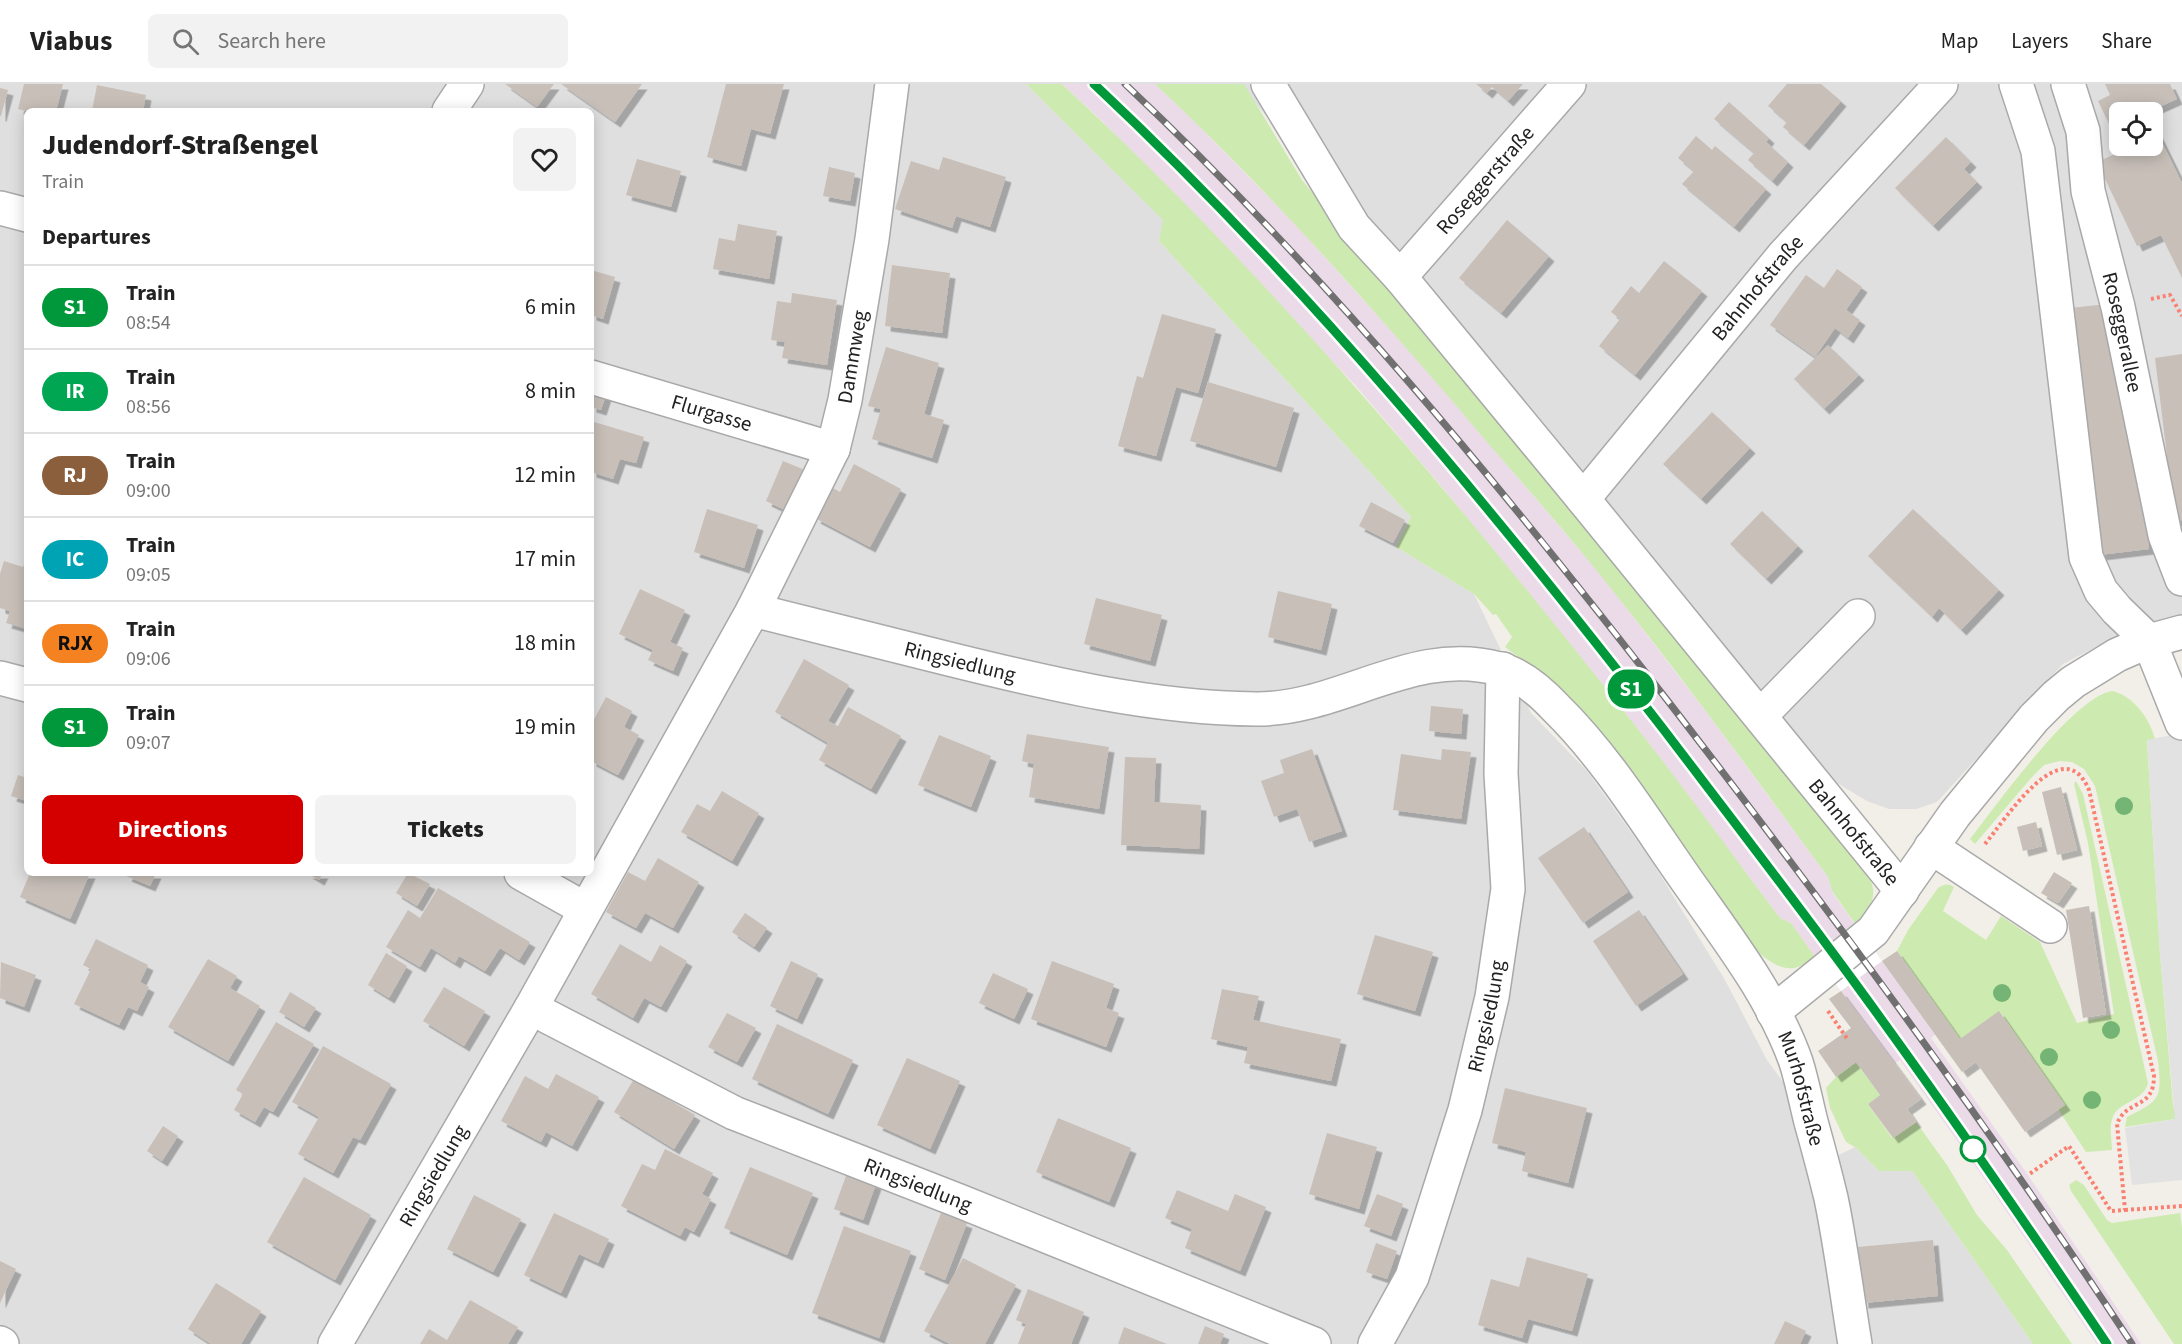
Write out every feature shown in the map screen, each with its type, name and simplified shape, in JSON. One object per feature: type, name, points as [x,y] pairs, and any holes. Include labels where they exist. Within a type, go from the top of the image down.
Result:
[{"type":"street","points":[[451,108],[466,84]]},
{"type":"street","name":"Dammweg","points":[[753,610],[833,449],[845,400],[870,250],[892,84]]},
{"type":"street","name":"Bahnhofstraße","points":[[1268,84],[1354,227],[1400,277],[1902,891],[1931,847],[2007,750],[2056,696],[2092,669],[2117,655],[2149,641],[2182,632]]},
{"type":"street","name":"Roseggerstraße","points":[[1400,277],[1569,84]]},
{"type":"street","name":"Bahnhofstraße","points":[[1583,499],[1783,256],[1941,84]]},
{"type":"street","points":[[2016,84],[2038,150],[2086,557],[2101,591],[2149,641],[2182,723]]},
{"type":"street","name":"Roseggerallee","points":[[2067,84],[2083,131],[2088,190],[2118,307],[2165,535],[2182,579]]},
{"type":"street","points":[[0,208],[24,214]]},
{"type":"street","name":"Flurgasse","points":[[594,378],[833,449]]},
{"type":"street","name":"Ringsiedlung","points":[[335,1344],[531,1008],[753,610],[1046,683],[1183,706],[1278,709],[1325,698],[1399,673],[1438,664],[1470,663],[1503,669],[1530,685],[1556,707],[1586,742],[1634,805],[1733,947],[1773,1012]]},
{"type":"street","points":[[1761,716],[1858,616]]},
{"type":"street","name":"Ringsiedlung","points":[[1376,1344],[1412,1277],[1465,1110],[1492,997],[1508,889],[1500,774],[1503,669]]},
{"type":"street","points":[[0,678],[24,684]]},
{"type":"street","points":[[1931,847],[2050,926]]},
{"type":"street","points":[[526,876],[585,909]]},
{"type":"street","name":"Murhofstraße","points":[[1855,1344],[1831,1201],[1796,1064],[1773,1012],[1873,931],[1902,891]]},
{"type":"street","name":"Ringsiedlung","points":[[531,1008],[734,1113],[1314,1344]]},
{"type":"path","points":[[1965,870],[2020,801],[2043,777],[2055,770],[2069,769],[2077,772],[2086,782],[2154,1076],[2150,1096],[2141,1104],[2123,1113],[2117,1124],[2125,1210]]},
{"type":"path","points":[[1823,1005],[1848,1040]]},
{"type":"path","points":[[2028,1175],[2069,1146],[2111,1211],[2182,1206]]},
{"type":"shaded area","points":[[0,84],[1026,84],[1164,220],[1159,241],[1411,517],[1396,547],[1474,594],[1531,713],[1587,771],[1651,860],[1725,980],[1767,1060],[1837,1156],[1855,1147],[1879,1171],[1912,1171],[2033,1344],[0,1344]]},
{"type":"shaded area","points":[[1062,84],[1155,84],[1294,223],[1414,356],[1601,575],[1710,717],[1828,877],[1832,892],[1857,927],[1815,957],[1791,923],[1780,918],[1624,711],[1446,492],[1357,387],[1102,121]]},
{"type":"shaded area","points":[[1239,84],[2182,84],[2182,614],[2111,639],[2063,664],[1937,802],[1916,809],[1889,809],[1867,801],[1832,780]]},
{"type":"shaded area","points":[[2182,733],[2182,1180],[2132,1185],[2125,1128],[2175,1119],[2160,954],[2147,740]]},
{"type":"shaded area","points":[[1882,961],[1935,1035],[1931,1038],[2028,1175],[2141,1344],[2097,1344],[1900,1060],[1894,1064],[1841,991]]},
{"type":"green space","points":[[1026,84],[1062,84],[1212,231],[1284,308],[1491,546],[1643,736],[1780,918],[1791,923],[1815,957],[1800,966],[1788,968],[1775,964],[1760,954],[1542,675],[1505,647],[1512,637],[1496,614],[1493,615],[1474,594],[1396,547],[1411,517],[1159,241],[1163,220]]},
{"type":"green space","points":[[1155,84],[1244,84],[1302,180],[1590,531],[1784,773],[1859,861],[1870,879],[1873,894],[1869,908],[1856,925],[1832,891],[1828,877],[1716,725],[1584,555],[1349,283],[1273,201]]},
{"type":"green space","points":[[2112,691],[2127,697],[2140,709],[2155,739],[2147,741],[2160,954],[2173,1104],[2182,1142],[2175,1119],[2125,1127],[2127,1117],[2146,1107],[2159,1091],[2158,1061],[2095,786],[2084,769],[2072,762],[2060,761],[2044,765],[1975,844],[1970,839],[2016,779],[2057,732],[2077,712],[2096,698]]},
{"type":"green space","points":[[2076,781],[2083,794],[2148,1083],[2141,1095],[2114,1114],[2111,1127],[2112,1150],[2086,1152],[2058,1109],[2064,1104],[2000,1012],[1960,1039],[1897,951],[1908,930],[1938,888],[1950,885],[1954,887],[1943,911],[1986,940],[2001,916],[2040,942],[2077,1023],[2114,1014],[2088,843],[2074,784]]},
{"type":"green space","points":[[1856,1062],[1880,1095],[1868,1104],[1892,1138],[1916,1122],[1947,1165],[1977,1215],[2007,1250],[2072,1344],[2033,1344],[1912,1171],[1879,1171],[1855,1147],[1846,1142],[1830,1108],[1826,1088]]},
{"type":"green space","points":[[2076,1180],[2084,1185],[2107,1220],[2112,1223],[2180,1213],[2182,1344],[2174,1344],[2071,1191],[2069,1185]]},
{"type":"pier","points":[[1857,927],[1882,961],[1841,991],[1817,959]]},
{"type":"building","points":[[24,84],[63,84],[57,108],[18,109]]},
{"type":"building","points":[[505,84],[554,84],[537,107]]},
{"type":"building","points":[[561,84],[642,84],[615,122]]},
{"type":"building","points":[[726,84],[784,84],[770,134],[751,129],[741,166],[707,157]]},
{"type":"building","points":[[1476,84],[1523,84],[1508,101],[1492,87],[1487,93]]},
{"type":"building","points":[[1787,84],[1821,84],[1841,101],[1804,145],[1783,127],[1787,122],[1768,106]]},
{"type":"building","points":[[2105,84],[2170,84],[2177,99],[2163,105],[2163,102],[2109,102],[2109,124],[2098,101],[2110,95]]},
{"type":"building","points":[[97,85],[146,95],[144,108],[93,108]]},
{"type":"building","points":[[0,88],[8,90],[1,116],[0,116]]},
{"type":"building","points":[[1729,102],[1769,138],[1766,142],[1788,162],[1772,181],[1748,160],[1754,153],[1714,119]]},
{"type":"building","points":[[1696,136],[1712,150],[1715,146],[1766,189],[1734,227],[1682,184],[1694,171],[1678,158]]},
{"type":"building","points":[[1946,137],[1971,162],[1964,169],[1977,182],[1933,226],[1895,188]]},
{"type":"building","points":[[2163,144],[2182,183],[2182,278],[2161,235],[2137,246],[2097,162],[2111,156],[2163,156]]},
{"type":"building","points":[[943,157],[1006,177],[990,227],[956,216],[952,228],[895,209],[911,161],[939,170]]},
{"type":"building","points":[[637,159],[681,171],[671,207],[626,195]]},
{"type":"building","points":[[829,167],[855,173],[850,201],[823,196]]},
{"type":"building","points":[[1507,220],[1549,256],[1501,313],[1459,278]]},
{"type":"building","points":[[738,224],[777,231],[769,279],[713,269],[719,238],[735,241]]},
{"type":"building","points":[[1664,261],[1702,291],[1635,375],[1599,346],[1620,319],[1611,312],[1631,286],[1639,293]]},
{"type":"building","points":[[892,265],[950,273],[942,333],[885,326]]},
{"type":"building","points":[[1837,269],[1862,287],[1846,310],[1860,320],[1848,338],[1835,328],[1815,357],[1770,325],[1806,275],[1824,288]]},
{"type":"building","points":[[594,271],[615,277],[603,319],[594,316]]},
{"type":"building","points":[[792,293],[837,300],[827,365],[782,358],[785,342],[771,340],[777,301],[791,303]]},
{"type":"building","points":[[2107,304],[2117,387],[2124,386],[2139,463],[2149,549],[2099,555],[2070,308]]},
{"type":"building","points":[[1162,314],[1216,329],[1198,393],[1176,387],[1156,456],[1118,446],[1137,376],[1143,378]]},
{"type":"building","points":[[1828,345],[1859,375],[1824,409],[1794,379]]},
{"type":"building","points":[[886,347],[939,363],[924,414],[944,420],[932,458],[872,439],[881,409],[868,406]]},
{"type":"building","points":[[2182,354],[2182,520],[2175,521],[2155,358]]},
{"type":"building","points":[[1208,382],[1294,408],[1276,467],[1190,441]]},
{"type":"building","points":[[594,387],[607,392],[601,410],[594,408]]},
{"type":"building","points":[[1712,412],[1750,448],[1701,499],[1663,464]]},
{"type":"building","points":[[594,422],[644,437],[636,463],[620,459],[613,479],[594,473]]},
{"type":"building","points":[[783,461],[805,470],[787,511],[766,501]]},
{"type":"building","points":[[854,464],[901,489],[870,547],[815,518],[831,487],[840,492]]},
{"type":"building","points":[[1371,502],[1405,520],[1393,543],[1359,526]]},
{"type":"building","points":[[707,509],[758,525],[744,568],[694,552]]},
{"type":"building","points":[[1913,509],[1999,590],[1961,630],[1939,608],[1932,617],[1868,556]]},
{"type":"building","points":[[1762,511],[1798,546],[1766,579],[1730,544]]},
{"type":"building","points":[[4,561],[23,567],[24,564],[24,628],[6,623],[10,611],[0,608],[0,574]]},
{"type":"building","points":[[640,589],[685,610],[670,642],[683,648],[673,671],[648,660],[653,650],[619,634]]},
{"type":"building","points":[[1278,591],[1332,604],[1321,650],[1268,637]]},
{"type":"building","points":[[1096,598],[1162,615],[1150,661],[1084,644]]},
{"type":"building","points":[[804,659],[849,685],[828,721],[838,726],[848,707],[901,736],[871,789],[819,760],[828,743],[775,712]]},
{"type":"building","points":[[606,697],[632,711],[624,727],[639,735],[618,775],[594,763],[594,719]]},
{"type":"building","points":[[1431,706],[1463,709],[1461,734],[1429,731]]},
{"type":"building","points":[[1027,734],[1109,747],[1099,809],[1029,797],[1034,764],[1022,761]]},
{"type":"building","points":[[939,735],[991,756],[971,807],[918,785]]},
{"type":"building","points":[[1312,749],[1342,831],[1309,842],[1297,809],[1274,817],[1261,781],[1284,773],[1280,760]]},
{"type":"building","points":[[1442,749],[1471,752],[1461,819],[1393,810],[1401,754],[1441,760]]},
{"type":"building","points":[[1125,757],[1156,758],[1154,802],[1201,805],[1199,849],[1121,845]]},
{"type":"building","points":[[18,775],[24,777],[24,800],[11,796]]},
{"type":"building","points":[[2061,787],[2077,850],[2057,855],[2042,792]]},
{"type":"building","points":[[722,791],[759,813],[732,861],[681,832],[697,804],[710,811]]},
{"type":"building","points":[[2036,822],[2042,846],[2023,851],[2017,827]]},
{"type":"building","points":[[1584,827],[1628,892],[1583,923],[1538,858]]},
{"type":"building","points":[[658,858],[699,882],[673,928],[645,913],[636,928],[606,912],[628,872],[645,881]]},
{"type":"building","points":[[2054,872],[2072,883],[2058,903],[2041,893]]},
{"type":"building","points":[[29,876],[89,876],[70,919],[20,897]]},
{"type":"building","points":[[126,876],[155,876],[150,886]]},
{"type":"building","points":[[406,876],[414,876],[430,884],[417,906],[396,893]]},
{"type":"building","points":[[438,888],[530,942],[519,960],[500,948],[485,971],[459,956],[455,963],[431,948],[420,967],[386,947],[408,910],[420,918]]},
{"type":"building","points":[[2089,906],[2106,1014],[2083,1018],[2066,910]]},
{"type":"building","points":[[1639,910],[1683,974],[1636,1006],[1593,941]]},
{"type":"building","points":[[745,913],[767,928],[754,947],[732,932]]},
{"type":"building","points":[[1375,935],[1433,952],[1415,1011],[1357,994]]},
{"type":"building","points":[[96,939],[148,965],[140,982],[149,987],[137,1011],[128,1007],[119,1025],[74,1004],[91,969],[83,965]]},
{"type":"building","points":[[620,944],[651,962],[660,945],[687,961],[661,1007],[644,998],[633,1018],[591,994]]},
{"type":"building","points":[[1897,951],[1960,1039],[1999,1011],[2065,1105],[2025,1132],[1976,1062],[1962,1072],[1882,961]]},
{"type":"building","points":[[386,953],[407,966],[389,998],[368,985]]},
{"type":"building","points":[[208,959],[237,976],[230,988],[260,1006],[228,1061],[168,1027]]},
{"type":"building","points":[[791,961],[818,974],[797,1019],[770,1006]]},
{"type":"building","points":[[1052,961],[1114,984],[1106,1008],[1119,1013],[1106,1047],[1031,1019]]},
{"type":"building","points":[[1,962],[36,975],[24,1007],[0,998]]},
{"type":"building","points":[[993,973],[1028,989],[1014,1019],[979,1003]]},
{"type":"building","points":[[444,987],[485,1011],[464,1046],[423,1021]]},
{"type":"building","points":[[1222,989],[1259,996],[1253,1020],[1341,1039],[1331,1081],[1244,1063],[1248,1047],[1211,1039]]},
{"type":"building","points":[[1841,991],[1921,1099],[1907,1109],[1916,1122],[1893,1138],[1868,1104],[1880,1095],[1856,1062],[1836,1077],[1818,1051],[1851,1028],[1829,999]]},
{"type":"building","points":[[290,992],[316,1008],[304,1027],[279,1012]]},
{"type":"building","points":[[727,1013],[756,1028],[737,1062],[708,1047]]},
{"type":"building","points":[[276,1022],[314,1044],[273,1112],[264,1107],[255,1122],[234,1110],[243,1094],[236,1090]]},
{"type":"building","points":[[777,1024],[853,1060],[828,1114],[752,1079]]},
{"type":"building","points":[[323,1046],[391,1084],[360,1140],[353,1137],[333,1173],[298,1154],[319,1117],[292,1102]]},
{"type":"building","points":[[907,1058],[960,1081],[930,1149],[877,1125]]},
{"type":"building","points":[[556,1074],[599,1097],[572,1146],[546,1132],[541,1142],[501,1121],[525,1076],[548,1089]]},
{"type":"building","points":[[634,1079],[695,1115],[674,1149],[614,1112]]},
{"type":"building","points":[[1505,1088],[1587,1108],[1568,1183],[1522,1171],[1526,1152],[1492,1143]]},
{"type":"building","points":[[1058,1118],[1131,1148],[1109,1202],[1036,1172]]},
{"type":"building","points":[[163,1126],[178,1136],[162,1161],[147,1151]]},
{"type":"building","points":[[1327,1133],[1377,1147],[1359,1209],[1309,1194]]},
{"type":"building","points":[[665,1149],[713,1173],[702,1194],[711,1199],[694,1232],[685,1227],[680,1236],[621,1206],[642,1164],[655,1170]]},
{"type":"building","points":[[750,1167],[813,1193],[787,1255],[724,1228]]},
{"type":"building","points":[[847,1173],[876,1184],[863,1220],[834,1209]]},
{"type":"building","points":[[304,1177],[371,1215],[335,1280],[267,1242]]},
{"type":"building","points":[[1177,1190],[1228,1211],[1235,1194],[1266,1207],[1240,1271],[1185,1248],[1192,1229],[1165,1218]]},
{"type":"building","points":[[1377,1194],[1403,1204],[1391,1236],[1364,1226]]},
{"type":"building","points":[[474,1195],[521,1219],[493,1272],[447,1249]]},
{"type":"building","points":[[554,1213],[609,1239],[598,1263],[579,1254],[561,1293],[524,1275]]},
{"type":"building","points":[[941,1213],[967,1223],[945,1280],[919,1269]]},
{"type":"building","points":[[844,1226],[911,1251],[879,1338],[812,1313]]},
{"type":"building","points":[[1933,1240],[1938,1296],[1863,1303],[1858,1247]]},
{"type":"building","points":[[1376,1243],[1397,1251],[1387,1279],[1366,1272]]},
{"type":"building","points":[[1527,1257],[1588,1274],[1572,1331],[1528,1319],[1522,1338],[1478,1325],[1491,1279],[1519,1287]]},
{"type":"building","points":[[963,1258],[1016,1285],[985,1344],[950,1344],[924,1331]]},
{"type":"building","points":[[0,1261],[16,1269],[0,1303]]},
{"type":"building","points":[[216,1283],[261,1311],[241,1344],[211,1344],[188,1329]]},
{"type":"building","points":[[1028,1289],[1084,1312],[1071,1344],[1018,1344],[1026,1324],[1016,1320]]},
{"type":"building","points":[[470,1300],[518,1327],[508,1344],[420,1344],[429,1329],[447,1340]]},
{"type":"building","points":[[1785,1321],[1806,1331],[1800,1344],[1774,1344]]},
{"type":"building","points":[[1205,1326],[1224,1334],[1220,1344],[1198,1344]]},
{"type":"building","points":[[1124,1327],[1167,1344],[1118,1344]]},
{"type":"railway","points":[[1094,84],[1171,158],[1318,313],[1459,474],[1527,556],[1659,724],[1856,983],[1983,1162],[2107,1344]]},
{"type":"railway","points":[[1125,84],[1199,156],[1342,306],[1477,463],[1607,623],[1791,862],[1908,1020],[2022,1181],[2132,1344]]},
{"type":"train","name":"S1","points":[[1094,84],[1227,214],[1345,342],[1411,417],[1572,611],[1854,981],[1973,1148],[2107,1344]]}]
